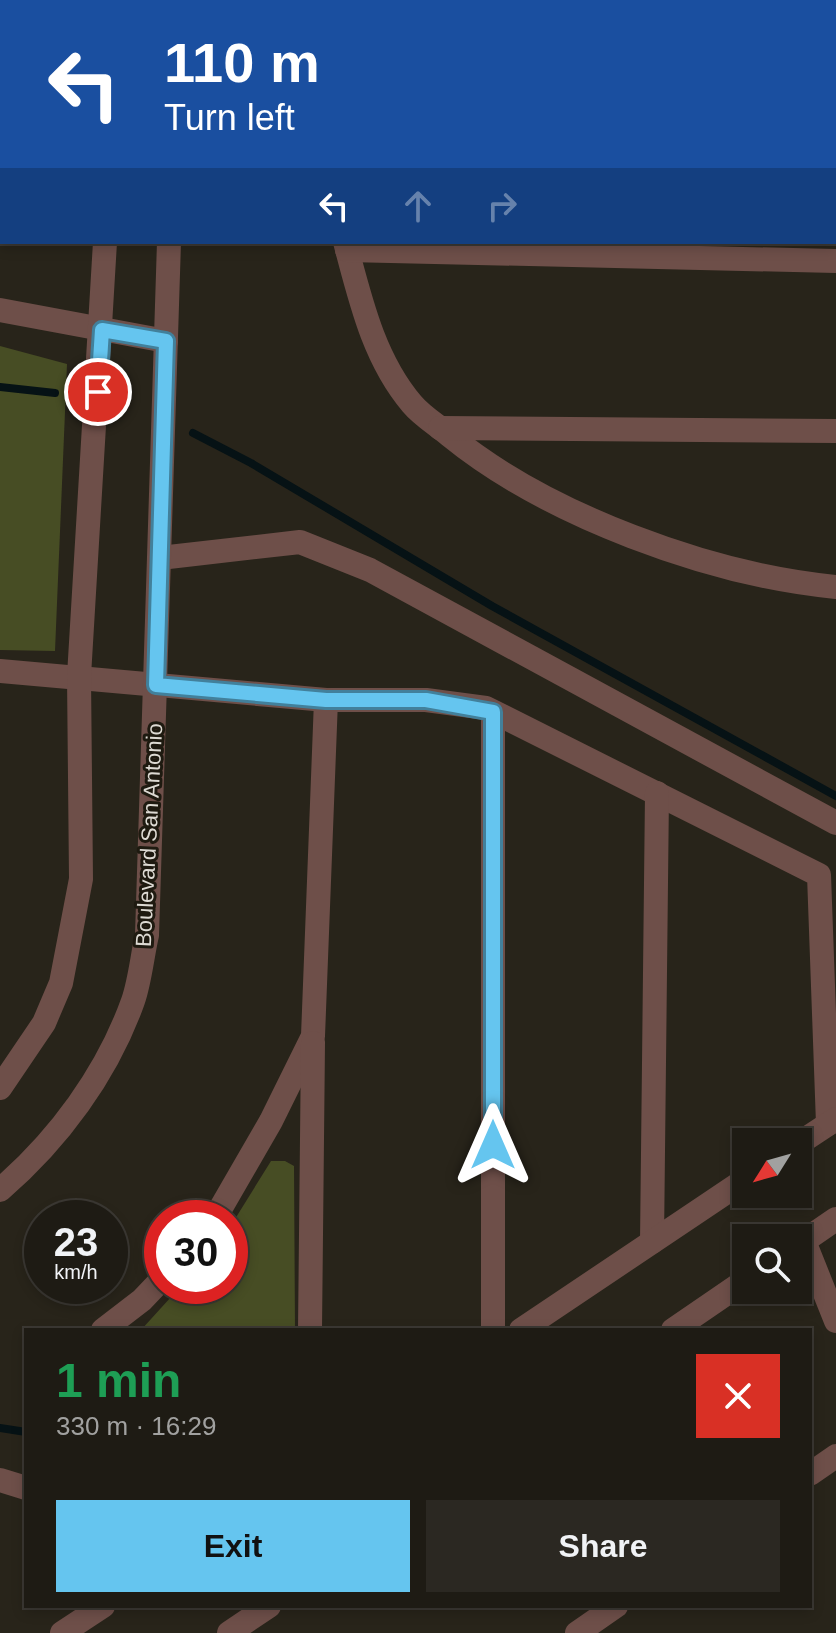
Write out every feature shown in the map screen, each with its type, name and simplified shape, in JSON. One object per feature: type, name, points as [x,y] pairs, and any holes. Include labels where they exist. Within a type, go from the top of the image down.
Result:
[{"type":"street","points":[[0,1088],[30,1046],[61,983],[81,879],[79,676],[105,244]]},
{"type":"street","name":"Boulevard San Antonio","points":[[0,1190],[27,1167],[84,1096],[133,1000],[147,935],[169,244]]},
{"type":"street","points":[[836,261],[500,248],[346,246],[361,309],[386,364],[414,407],[498,473],[605,526],[726,566],[836,587]]},
{"type":"street","points":[[0,310],[166,341]]},
{"type":"street","points":[[440,428],[836,431]]},
{"type":"street","points":[[160,558],[300,542],[370,570],[836,823]]},
{"type":"street","points":[[0,671],[326,700],[426,700],[493,712],[819,875],[832,1121],[812,1135]]},
{"type":"street","points":[[310,1328],[313,1036],[326,700]]},
{"type":"street","points":[[493,712],[493,1328]]},
{"type":"street","points":[[652,1242],[657,793]]},
{"type":"street","points":[[225,1200],[271,1121],[313,1036]]},
{"type":"street","points":[[524,1328],[732,1188]]},
{"type":"street","points":[[812,1235],[836,1219]]},
{"type":"street","points":[[812,1268],[836,1321]]},
{"type":"street","points":[[676,1328],[732,1290]]},
{"type":"street","points":[[106,1328],[144,1298]]},
{"type":"street","points":[[812,1473],[836,1456]]},
{"type":"street","points":[[0,1480],[24,1487]]},
{"type":"street","points":[[62,1633],[100,1608]]},
{"type":"street","points":[[229,1633],[266,1608]]},
{"type":"street","points":[[577,1633],[613,1608]]},
{"type":"green space","points":[[0,346],[67,364],[55,651],[0,650]]},
{"type":"green space","points":[[271,1161],[285,1161],[294,1166],[295,1328],[143,1328],[165,1304],[248,1304],[247,1200]]},
{"type":"waterway","points":[[0,387],[55,393]]},
{"type":"waterway","points":[[193,433],[251,463],[492,606],[836,796]]},
{"type":"waterway","points":[[0,1428],[24,1432]]},
{"type":"route","points":[[98,392],[102,330],[166,341],[156,685],[326,700],[426,700],[486,708],[493,712],[493,1145]]}]
